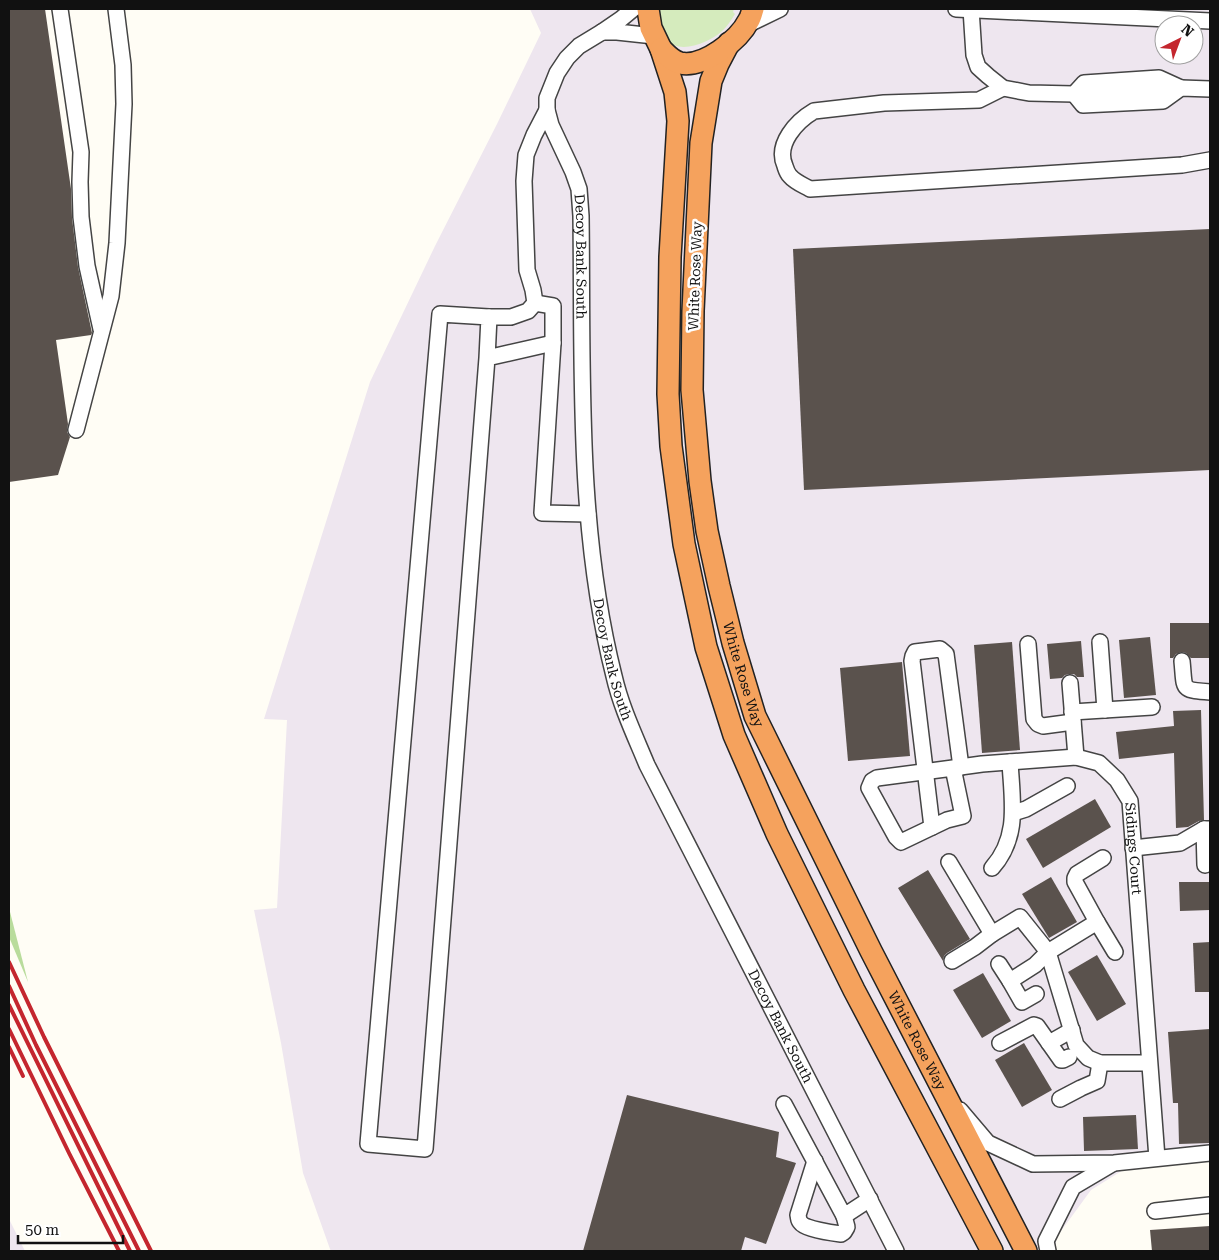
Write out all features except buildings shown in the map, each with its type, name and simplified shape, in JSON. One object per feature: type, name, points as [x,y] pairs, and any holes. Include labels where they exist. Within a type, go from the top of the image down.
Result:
[{"type":"highway","name":"White Rose Way","points":[[648,9],[651,28],[675,92],[678,121],[670,257],[668,394],[671,446],[684,544],[706,647],[734,735],[777,834],[854,990],[992,1251]]},
{"type":"highway","name":"White Rose Way","points":[[658,43],[671,59],[681,63],[697,62],[729,44],[738,35],[749,17]]},
{"type":"highway","name":"White Rose Way","points":[[729,44],[711,81],[701,143],[695,253],[692,390],[700,481],[707,531],[718,586],[755,716],[871,951],[1026,1251]]},
{"type":"street","points":[[60,9],[81,152],[81,217],[87,266],[102,334]]},
{"type":"street","points":[[76,430],[111,296],[117,242],[124,104],[123,65],[116,9]]},
{"type":"street","name":"Decoy Bank South","points":[[633,9],[622,19],[579,46],[567,58],[557,73],[547,98],[547,110],[551,125],[573,172],[578,189],[581,216],[583,444],[588,514],[600,617],[614,678],[647,765],[896,1251]]},
{"type":"street","points":[[749,17],[780,9]]},
{"type":"street","points":[[1210,21],[1078,12],[964,9],[978,67],[1003,88],[1028,93],[1074,94],[1180,88],[1210,89]]},
{"type":"street","points":[[602,32],[617,32],[658,43]]},
{"type":"street","points":[[1003,88],[979,100],[884,103],[814,112],[801,121],[788,135],[783,150],[783,162],[789,175],[800,184],[810,188],[1182,165],[1210,160]]},
{"type":"street","points":[[489,317],[425,1149],[368,1144],[440,314],[511,317],[528,312],[535,303],[527,270],[524,181],[526,155],[547,110]]},
{"type":"street","points":[[535,303],[553,306],[553,344],[542,513],[588,514]]},
{"type":"street","points":[[487,358],[553,344]]},
{"type":"street","points":[[1100,642],[1105,710]]},
{"type":"street","points":[[1028,644],[1034,719],[1038,724],[1043,726],[1105,710],[1152,707]]},
{"type":"street","points":[[940,649],[946,654],[963,816],[946,820],[932,827],[925,772],[912,661],[915,652],[940,649]]},
{"type":"street","points":[[1182,661],[1184,684],[1187,689],[1210,692]]},
{"type":"street","points":[[1070,683],[1076,757]]},
{"type":"street","name":"Sidings Court","points":[[932,827],[901,842],[896,837],[869,788],[872,781],[877,778],[982,764],[1076,757],[1099,763],[1117,780],[1130,801],[1157,1158]]},
{"type":"street","points":[[992,868],[998,861],[1010,837],[1012,827],[1010,762]]},
{"type":"street","points":[[1013,813],[1026,809],[1067,786]]},
{"type":"street","points":[[1133,848],[1180,843],[1207,829]]},
{"type":"street","points":[[1205,866],[1207,829]]},
{"type":"street","points":[[1103,858],[1077,874],[1075,882],[1115,952]]},
{"type":"street","points":[[950,862],[992,934]]},
{"type":"street","points":[[952,961],[1020,917],[1048,952],[1076,1046],[1088,1058],[1100,1063],[1149,1063]]},
{"type":"street","points":[[1010,982],[1035,965],[1048,952],[1097,922]]},
{"type":"street","points":[[999,964],[1022,1002],[1036,994]]},
{"type":"street","points":[[1000,1044],[1034,1025],[1037,1026],[1061,1060],[1069,1057]]},
{"type":"street","points":[[1049,1043],[1072,1030]]},
{"type":"street","points":[[1060,1099],[1097,1081],[1100,1063]]},
{"type":"street","points":[[946,1094],[988,1142],[1033,1164],[1114,1163],[1210,1153]]},
{"type":"street","points":[[784,1104],[815,1161],[844,1216],[847,1227],[840,1234],[807,1226],[800,1223],[798,1219],[815,1161]]},
{"type":"street","points":[[1048,1251],[1046,1241],[1073,1187],[1114,1163]]},
{"type":"street","points":[[844,1216],[870,1199]]},
{"type":"street","points":[[1155,1211],[1210,1205]]},
{"type":"shaded area","points":[[530,9],[1210,9],[1210,1161],[1128,1167],[1091,1190],[1056,1238],[1056,1251],[331,1251],[303,1173],[281,1043],[254,910],[277,908],[287,720],[264,719],[370,382],[435,246],[541,33]]},
{"type":"shaded area","points":[[9,1219],[25,1251],[9,1251]]},
{"type":"green space","points":[[656,9],[734,9],[733,12],[735,14],[721,32],[709,40],[685,47],[677,46],[665,38],[660,28]]},
{"type":"green space","points":[[9,908],[28,982],[9,937]]},
{"type":"railway","points":[[9,962],[44,1037],[151,1251]]},
{"type":"railway","points":[[9,986],[36,1045],[139,1251]]},
{"type":"railway","points":[[9,1005],[130,1251]]},
{"type":"railway","points":[[9,1029],[119,1251]]},
{"type":"railway","points":[[9,1047],[23,1076]]}]
